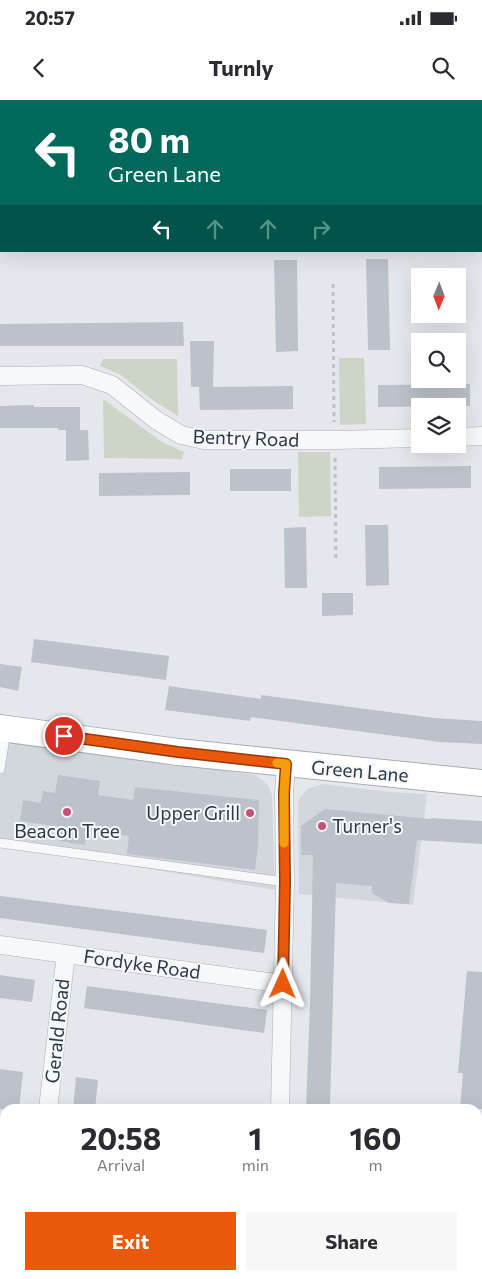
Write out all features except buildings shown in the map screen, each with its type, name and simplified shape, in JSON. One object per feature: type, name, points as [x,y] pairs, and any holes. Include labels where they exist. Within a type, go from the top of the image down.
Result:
[{"type":"main road","name":"Green Lane","points":[[3,728],[178,752],[482,783]]},
{"type":"street","name":"Bentry Road","points":[[0,376],[82,375],[112,385],[156,420],[181,435],[204,440],[411,438]]},
{"type":"street","points":[[466,437],[482,436]]},
{"type":"street","points":[[280,1104],[286,764]]},
{"type":"street","name":"Fordyke Road","points":[[0,945],[283,984]]},
{"type":"street","name":"Gerald Road","points":[[49,1104],[66,954]]},
{"type":"lane","points":[[0,769],[3,728]]},
{"type":"lane","points":[[0,843],[285,882]]},
{"type":"shaded area","points":[[0,743],[134,758],[255,775],[268,785],[272,795],[275,890],[0,844]]},
{"type":"shaded area","points":[[322,784],[390,792],[427,794],[413,905],[299,894],[298,801],[307,789]]},
{"type":"green space","points":[[339,358],[364,358],[366,424],[340,425]]},
{"type":"green space","points":[[103,359],[177,359],[178,416],[151,399],[121,375],[100,366]]},
{"type":"green space","points":[[103,399],[162,442],[184,452],[182,459],[104,458]]},
{"type":"green space","points":[[298,452],[330,452],[331,516],[299,517]]},
{"type":"slow traffic","points":[[277,763],[286,764],[284,843]]},
{"type":"place","name":"Beacon Tree","points":[[67,812]]},
{"type":"place","name":"Upper Grill","points":[[250,813]]},
{"type":"place","name":"Turner's","points":[[322,826]]},
{"type":"route","points":[[64,736],[178,752],[286,764],[284,793],[283,984]]}]
